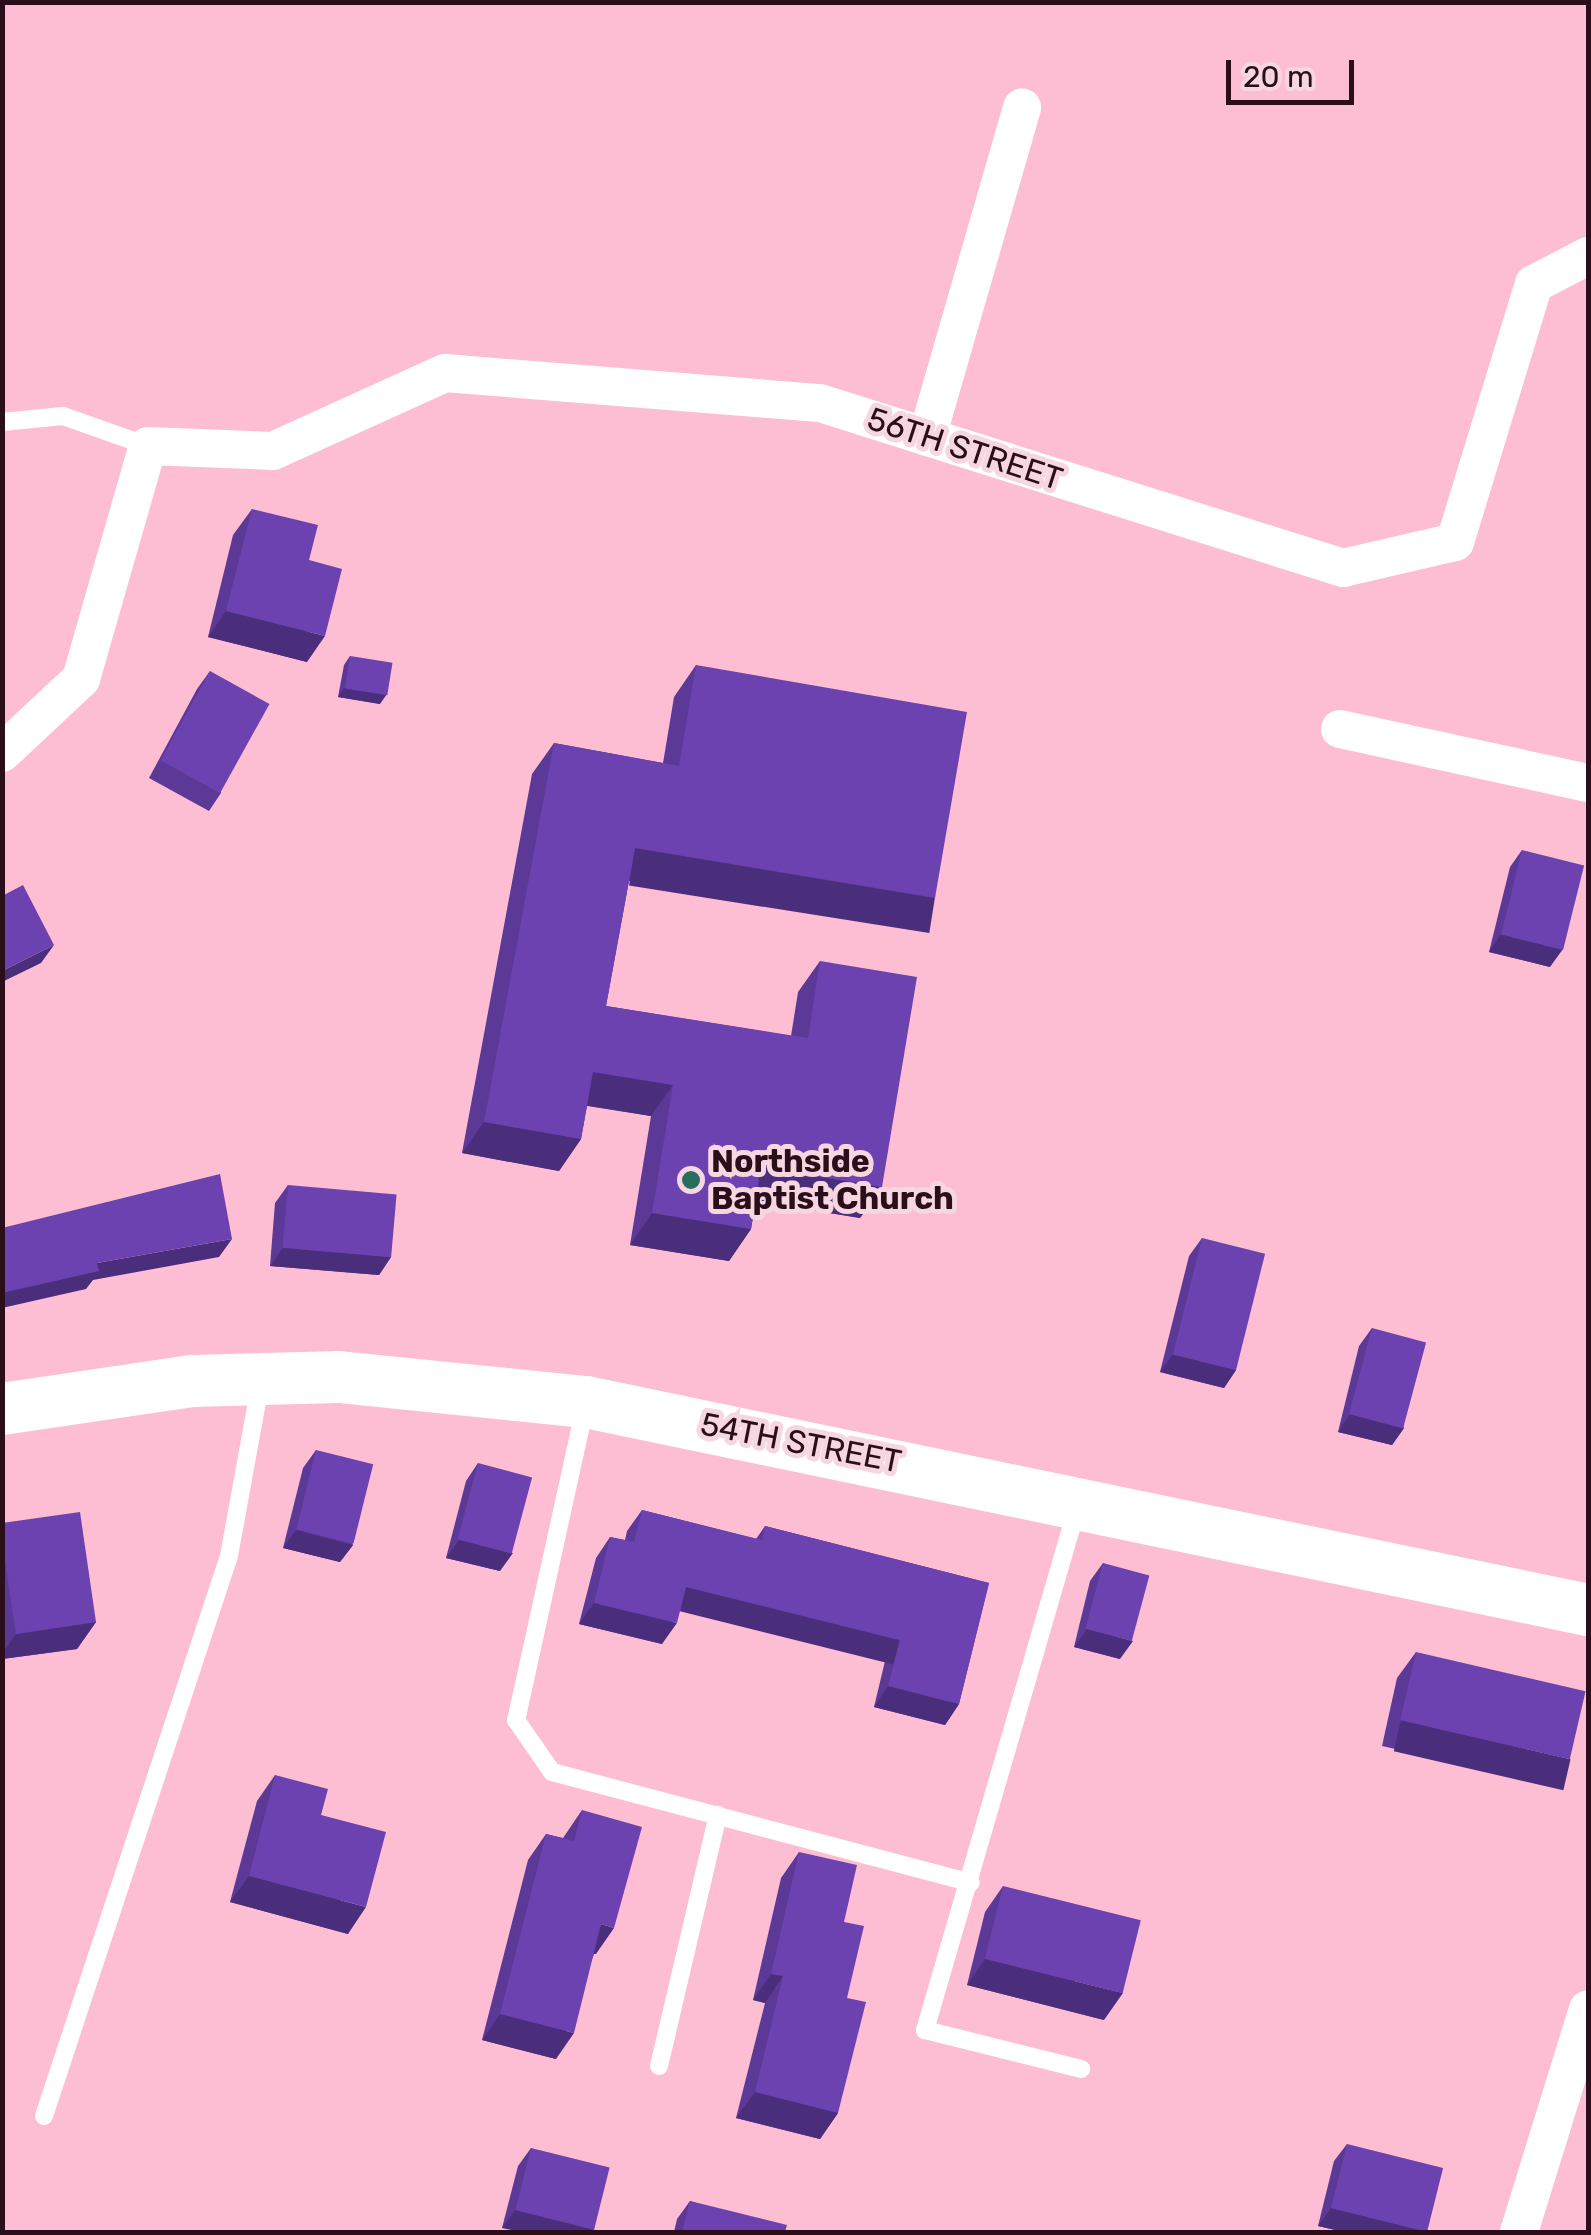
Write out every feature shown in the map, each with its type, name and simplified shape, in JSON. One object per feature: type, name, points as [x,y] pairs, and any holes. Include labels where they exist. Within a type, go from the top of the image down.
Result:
[{"type":"main road","name":"54TH STREET","points":[[2,1409],[260,1379],[338,1377],[586,1402],[1588,1610]]},
{"type":"street","points":[[927,437],[1022,107]]},
{"type":"street","name":"56TH STREET","points":[[148,446],[272,451],[445,373],[820,403],[1343,568],[1455,542],[1534,284],[1588,256]]},
{"type":"street","points":[[2,753],[81,679],[148,446]]},
{"type":"street","points":[[1340,729],[1588,783]]},
{"type":"street","points":[[1518,2232],[1588,2009]]},
{"type":"lane","points":[[2,422],[63,416],[148,446]]},
{"type":"lane","points":[[44,2116],[228,1556],[252,1468],[260,1379]]},
{"type":"lane","points":[[586,1402],[516,1720],[552,1772],[971,1883]]},
{"type":"lane","points":[[1078,1502],[971,1883],[925,2030],[1081,2068]]},
{"type":"lane","points":[[659,2066],[718,1816]]},
{"type":"building","points":[[252,509],[318,525],[309,560],[342,569],[325,636],[226,611]]},
{"type":"building","points":[[350,656],[392,663],[387,695],[345,689]]},
{"type":"building","points":[[696,665],[967,712],[935,898],[635,848],[606,1006],[808,1038],[820,961],[917,977],[882,1187],[761,1167],[751,1229],[652,1213],[673,1085],[593,1072],[581,1139],[484,1122],[554,743],[679,766]]},
{"type":"building","points":[[210,671],[269,704],[220,793],[161,760]]},
{"type":"building","points":[[1522,850],[1584,865],[1563,950],[1501,934]]},
{"type":"building","points":[[23,885],[54,945],[2,971],[2,896]]},
{"type":"building","points":[[220,1174],[232,1239],[97,1263],[99,1271],[2,1293],[2,1228]]},
{"type":"building","points":[[288,1185],[397,1194],[391,1257],[283,1248]]},
{"type":"building","points":[[1202,1238],[1265,1254],[1236,1370],[1173,1354]]},
{"type":"building","points":[[1372,1328],[1426,1342],[1403,1428],[1349,1414]]},
{"type":"building","points":[[316,1450],[373,1464],[353,1544],[296,1530]]},
{"type":"building","points":[[478,1463],[532,1477],[512,1554],[458,1539]]},
{"type":"building","points":[[642,1510],[762,1540],[765,1526],[989,1583],[959,1704],[888,1686],[900,1640],[686,1587],[677,1623],[594,1603],[610,1537],[634,1542]]},
{"type":"building","points":[[80,1512],[96,1622],[16,1634],[2,1523]]},
{"type":"building","points":[[1103,1563],[1149,1575],[1132,1641],[1085,1629]]},
{"type":"building","points":[[1416,1652],[1586,1691],[1570,1759],[1400,1720]]},
{"type":"building","points":[[275,1775],[328,1789],[321,1815],[386,1832],[366,1907],[249,1876]]},
{"type":"building","points":[[582,1810],[642,1827],[614,1928],[601,1924],[574,2033],[500,2014],[546,1834],[574,1841]]},
{"type":"building","points":[[799,1852],[857,1865],[844,1922],[864,1926],[847,1998],[866,2002],[838,2113],[755,2092],[783,1976],[771,1974]]},
{"type":"building","points":[[1003,1886],[1141,1920],[1123,1993],[985,1959]]},
{"type":"building","points":[[1347,2144],[1443,2168],[1427,2232],[1331,2208]]},
{"type":"building","points":[[531,2148],[610,2168],[594,2230],[516,2210]]},
{"type":"building","points":[[690,2201],[787,2225],[785,2232],[682,2232]]},
{"type":"place","name":"Northside Baptist Church","points":[[691,1180]]}]
